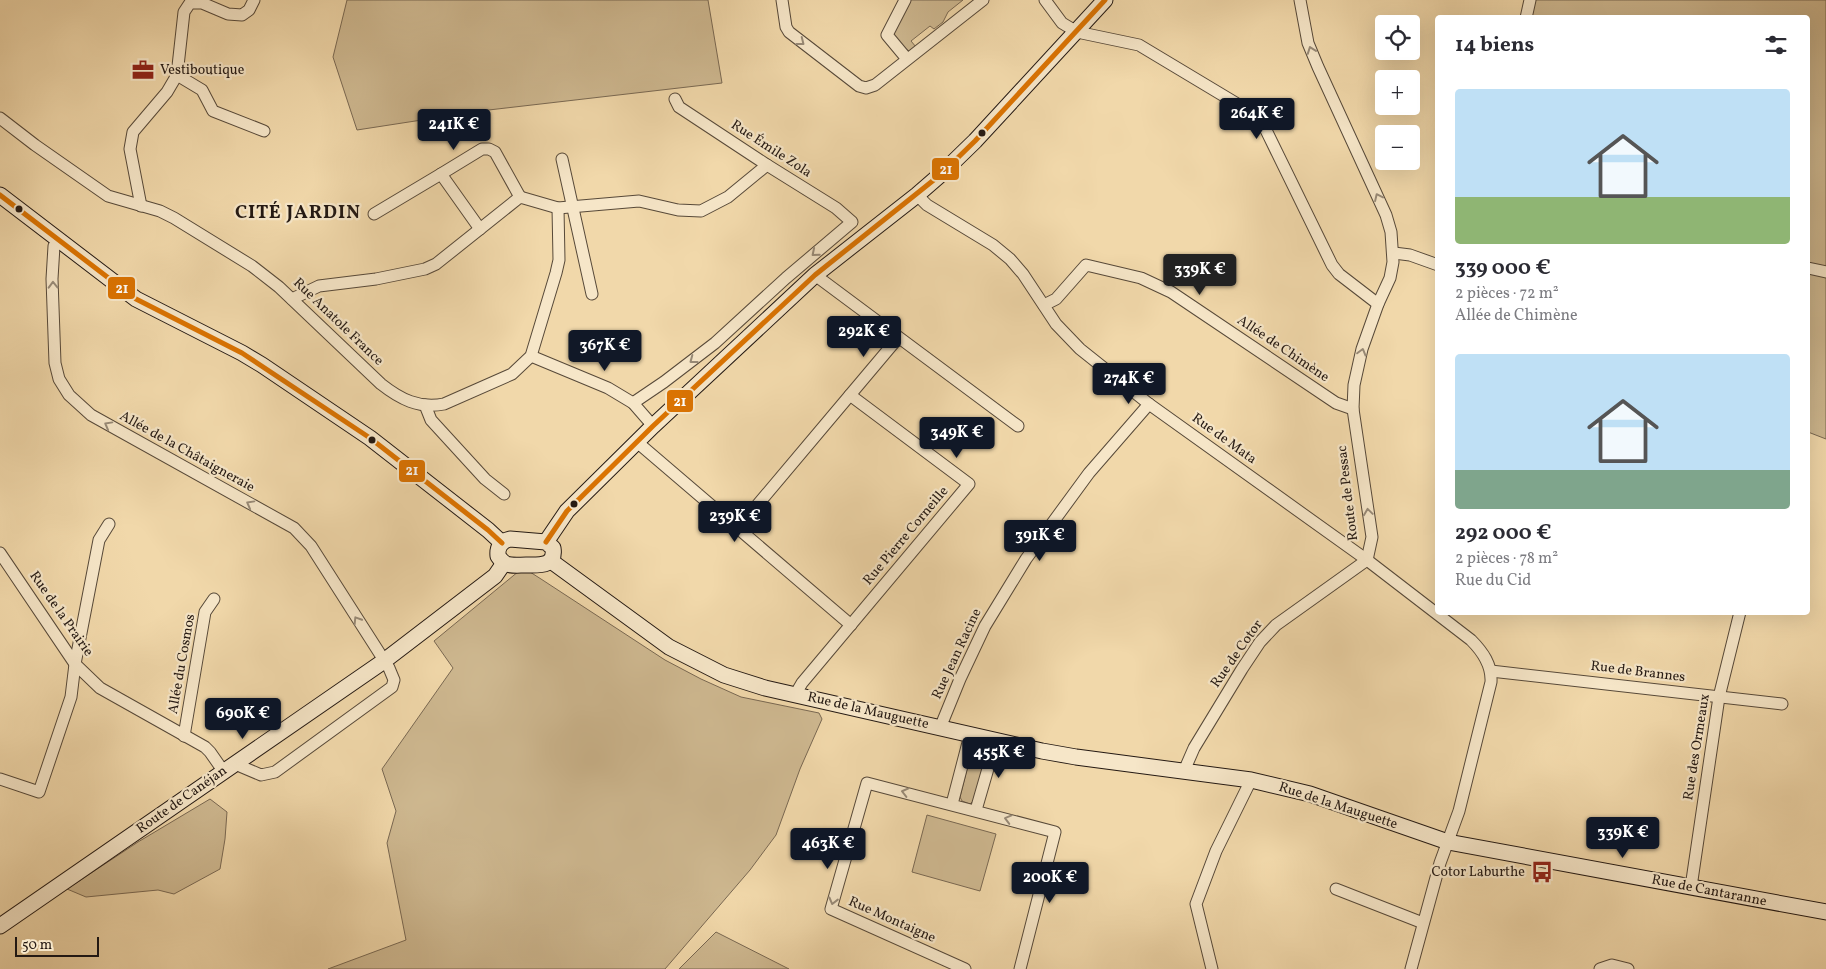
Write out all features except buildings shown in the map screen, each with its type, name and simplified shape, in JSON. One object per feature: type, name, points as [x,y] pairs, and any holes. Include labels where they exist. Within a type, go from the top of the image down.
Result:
[{"type":"street","points":[[141,206],[130,149],[133,132],[167,92],[177,75],[184,12],[190,3],[202,3],[228,14],[242,15],[249,10],[254,0]]},
{"type":"street","points":[[782,0],[786,27],[789,32],[859,86],[866,88],[875,85],[983,0]]},
{"type":"street","points":[[905,0],[888,35],[907,60]]},
{"type":"street","points":[[546,542],[567,511],[653,426],[815,275],[917,195],[975,141],[1106,0]]},
{"type":"street","name":"Route de Pessac","points":[[1300,0],[1308,43],[1386,215],[1394,252],[1390,278],[1378,304],[1362,350],[1354,385],[1353,409],[1372,536],[1367,560]]},
{"type":"street","points":[[1527,15],[1530,0]]},
{"type":"street","points":[[1050,2],[1062,23],[1077,32],[1140,45],[1254,114],[1264,126],[1332,265],[1339,274],[1378,304]]},
{"type":"street","points":[[177,75],[202,90],[213,111],[264,132]]},
{"type":"street","name":"Rue Émile Zola","points":[[633,403],[715,343],[786,278],[852,222],[836,208],[679,107],[675,99]]},
{"type":"street","name":"Rue Anatole France","points":[[0,118],[108,196],[160,211],[217,243],[252,266],[292,298],[394,395],[405,401],[425,405],[444,404],[512,374],[531,356],[556,273],[558,260],[558,208]]},
{"type":"street","points":[[374,214],[482,149],[489,149],[495,152],[520,197],[558,208],[639,201],[678,210],[701,211],[728,197],[767,165]]},
{"type":"street","points":[[562,159],[592,294]]},
{"type":"street","points":[[441,174],[480,229]]},
{"type":"street","points":[[0,195],[136,299],[242,353],[322,405],[391,454],[502,542]]},
{"type":"street","name":"Rue de Mata","points":[[917,195],[927,206],[993,245],[1004,254],[1023,274],[1056,324],[1080,348],[1149,404],[1367,560]]},
{"type":"street","points":[[292,298],[319,286],[376,279],[425,269],[436,264],[520,197]]},
{"type":"street","name":"Allée de la Châtaigneraie","points":[[58,240],[54,246],[52,279],[55,364],[60,379],[69,395],[91,415],[294,528],[311,546],[384,661],[394,680],[392,687],[275,772],[260,775],[229,768]]},
{"type":"street","points":[[1394,252],[1410,255],[1435,264]]},
{"type":"street","name":"Allée de Chimène","points":[[1044,305],[1056,299],[1086,265],[1141,278],[1178,296],[1336,403],[1353,409]]},
{"type":"street","points":[[1810,268],[1826,272]]},
{"type":"street","points":[[815,275],[1018,426]]},
{"type":"street","points":[[738,528],[898,338]]},
{"type":"street","points":[[531,356],[608,388],[633,403],[653,426]]},
{"type":"street","name":"Rue Pierre Corneille","points":[[795,695],[802,683],[969,484],[850,395]]},
{"type":"street","name":"Rue Jean Racine","points":[[940,728],[984,626],[1026,559],[1089,473],[1149,404]]},
{"type":"street","points":[[425,405],[431,420],[485,479],[504,494]]},
{"type":"street","points":[[637,442],[850,625]]},
{"type":"street","points":[[0,779],[39,792],[71,697],[75,664],[99,540],[109,524]]},
{"type":"street","points":[[510,539],[546,542],[553,548],[553,557],[551,561],[541,565],[504,563],[498,556],[498,549],[502,542],[510,539]]},
{"type":"street","name":"Rue de la Prairie","points":[[0,553],[75,664],[100,688],[210,752],[229,768]]},
{"type":"street","points":[[1367,560],[1435,612]]},
{"type":"street","name":"Rue de Cotor","points":[[1184,771],[1194,748],[1260,642],[1276,625],[1367,560]]},
{"type":"street","name":"Rue de la Mauguette","points":[[551,561],[653,636],[686,657],[724,675],[795,695],[1076,757],[1251,780],[1310,794],[1448,842]]},
{"type":"street","name":"Route de Canéjan","points":[[0,926],[384,661],[495,576],[504,563]]},
{"type":"street","name":"Allée du Cosmos","points":[[184,736],[205,612],[214,599]]},
{"type":"street","points":[[1411,969],[1440,863],[1459,811],[1491,682],[1491,671],[1480,648],[1438,615]]},
{"type":"street","name":"Rue des Ormeaux","points":[[1691,887],[1719,697],[1739,615]]},
{"type":"street","name":"Rue de Brannes","points":[[1491,671],[1782,704]]},
{"type":"street","points":[[952,804],[970,735]]},
{"type":"street","points":[[976,810],[996,740]]},
{"type":"street","points":[[1212,969],[1196,904],[1216,851],[1251,780]]},
{"type":"street","name":"Rue Montaigne","points":[[965,969],[830,909],[867,782],[1055,832],[1020,969]]},
{"type":"street","name":"Rue de Cantaranne","points":[[1448,842],[1826,912]]},
{"type":"street","points":[[1336,889],[1423,923]]},
{"type":"street","name":"Rue de Cantaranne","points":[[1793,907],[1826,918]]},
{"type":"street","points":[[1600,969],[1612,965],[1628,969]]},
{"type":"shaded area","points":[[347,0],[708,0],[722,83],[480,111],[357,130],[333,57]]},
{"type":"shaded area","points":[[910,0],[963,0],[948,12],[943,22],[934,29],[930,26],[911,41],[916,47],[909,51],[893,37],[893,33]]},
{"type":"shaded area","points":[[1530,0],[1826,0],[1826,439],[1810,433],[1810,15],[1527,15]]},
{"type":"shaded area","points":[[519,571],[530,572],[665,660],[701,679],[741,697],[819,713],[822,719],[800,769],[776,835],[750,870],[665,969],[328,969],[406,940],[387,843],[396,811],[382,769],[453,668],[434,641]]},
{"type":"shaded area","points":[[976,747],[985,750],[987,754],[975,799],[970,804],[962,801],[960,797],[972,749]]},
{"type":"shaded area","points":[[210,799],[227,812],[220,869],[174,894],[158,890],[86,897],[67,889],[138,842]]},
{"type":"shaded area","points":[[927,815],[996,834],[980,891],[912,872]]},
{"type":"shaded area","points":[[716,932],[789,969],[679,969]]},
{"type":"transit line","name":"21","points":[[546,542],[567,511],[653,426],[815,275],[940,175],[975,141],[1105,0]]},
{"type":"transit line","name":"21","points":[[0,195],[136,299],[242,353],[370,438],[502,543]]},
{"type":"place","name":"Vestiboutique","points":[[143,70]]},
{"type":"place","name":"Cotor Laburthe","points":[[1542,872]]},
{"type":"district","name":"CITÉ JARDIN","points":[[298,213]]}]
